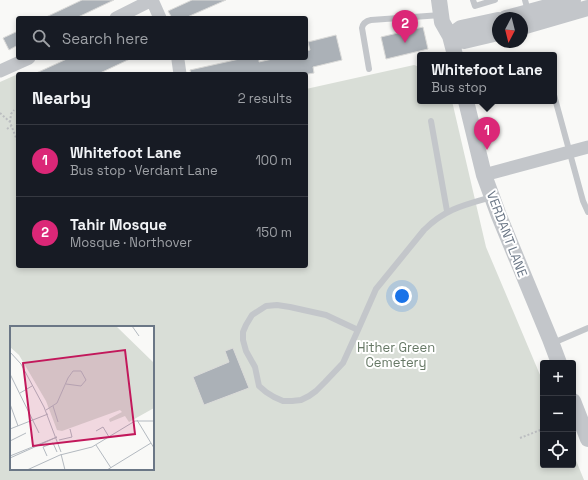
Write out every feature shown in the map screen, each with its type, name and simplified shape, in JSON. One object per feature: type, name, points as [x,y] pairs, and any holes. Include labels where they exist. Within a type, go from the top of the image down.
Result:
[{"type":"street","points":[[120,16],[152,0],[159,16]]},
{"type":"street","points":[[448,0],[452,21],[450,36]]},
{"type":"street","points":[[516,12],[527,6],[573,0]]},
{"type":"street","points":[[440,8],[442,22],[450,36],[454,52]]},
{"type":"street","points":[[528,25],[588,8]]},
{"type":"street","points":[[450,36],[461,28],[492,21]]},
{"type":"street","points":[[450,36],[464,41],[492,34]]},
{"type":"street","points":[[0,71],[25,60]]},
{"type":"street","points":[[179,60],[180,72]]},
{"type":"street","name":"VERDANT LANE","points":[[467,104],[484,175],[502,225],[558,360]]},
{"type":"street","points":[[484,175],[588,147]]},
{"type":"street","points":[[576,409],[588,439]]},
{"type":"lane","points":[[473,0],[474,6],[495,0]]},
{"type":"lane","points":[[369,69],[362,28],[365,22],[440,8]]},
{"type":"lane","points":[[556,104],[583,200],[588,212]]},
{"type":"lane","points":[[431,121],[447,211]]},
{"type":"lane","points":[[358,330],[326,315],[290,307],[266,306],[252,315],[243,332],[243,340],[246,351],[255,367],[259,386],[266,392],[283,401],[292,402],[309,396],[316,391],[343,363],[358,330],[376,289],[430,223],[447,211],[493,197]]},
{"type":"lane","points":[[552,344],[588,328]]},
{"type":"path","points":[[10,122],[11,114],[14,110]]},
{"type":"path","points":[[0,113],[10,122],[16,137]]},
{"type":"path","points":[[7,129],[12,126]]},
{"type":"path","points":[[520,438],[540,430]]},
{"type":"green space","name":"Hither Green Cemetery","points":[[414,65],[417,66],[417,104],[453,104],[486,247],[540,375],[540,468],[576,468],[576,460],[584,480],[0,480],[0,82],[16,75],[16,268],[308,268],[308,89]]},
{"type":"building","points":[[82,0],[114,0],[80,16],[48,16]]},
{"type":"building","points":[[192,0],[226,0],[190,16],[171,16],[168,11]]},
{"type":"building","points":[[423,27],[428,49],[386,59],[381,37]]},
{"type":"building","points":[[16,32],[16,46],[9,50],[3,38]]},
{"type":"building","points":[[336,35],[342,60],[313,67],[314,73],[308,74],[308,72],[190,72],[190,70],[235,60],[259,60],[259,62],[268,60],[308,60],[308,50],[310,50],[308,42]]},
{"type":"building","points":[[65,60],[128,60],[102,72],[38,72]]},
{"type":"building","points":[[233,348],[249,388],[204,405],[193,377],[229,362],[225,351]]},
{"type":"place","name":"Tahir Mosque","points":[[405,43]]},
{"type":"place","name":"Whitefoot Lane","points":[[487,150]]}]
